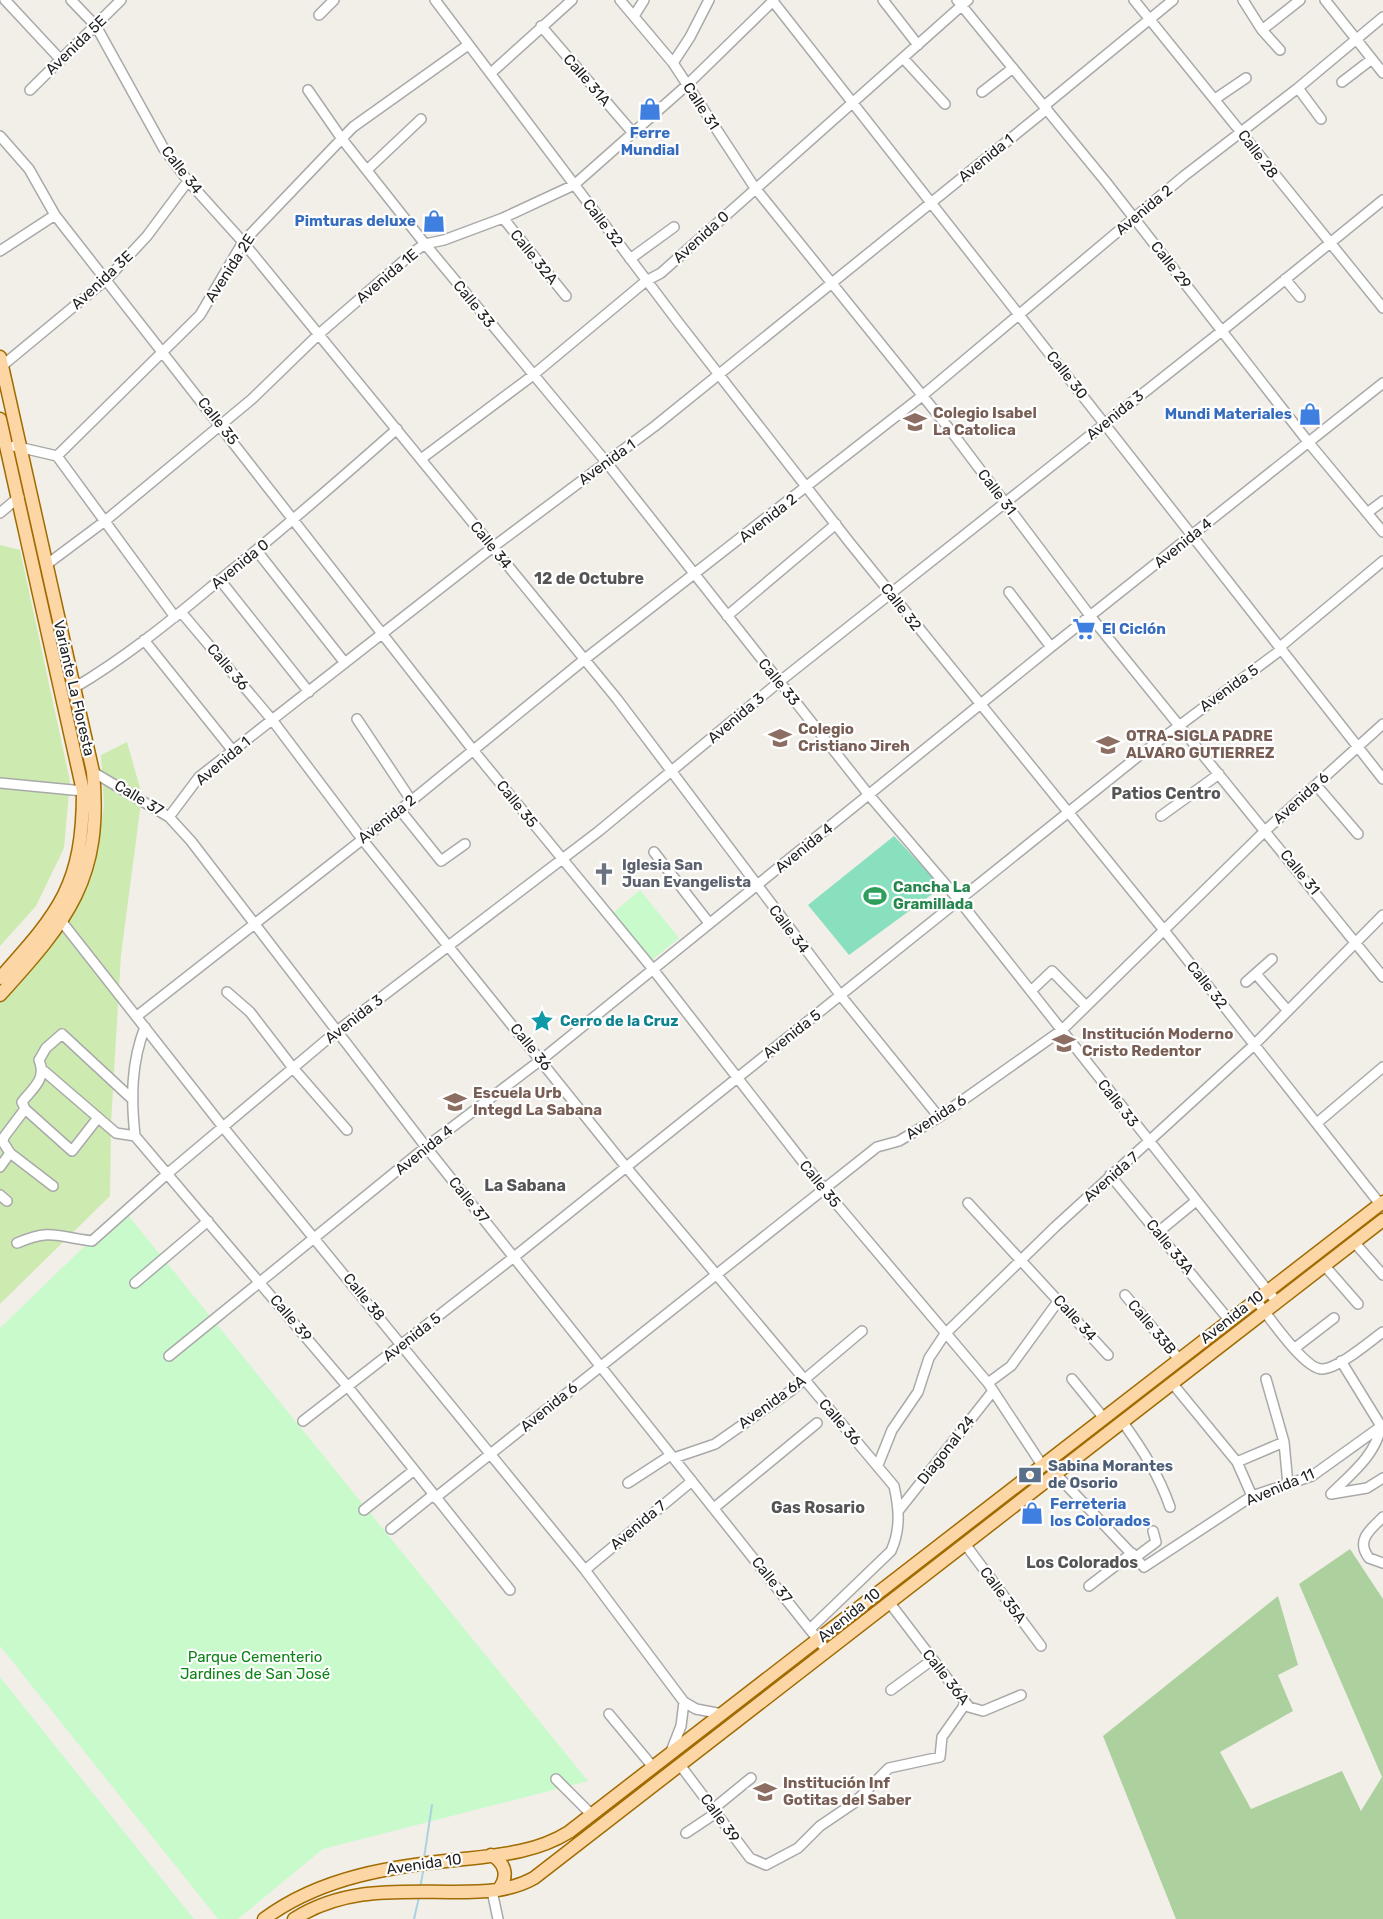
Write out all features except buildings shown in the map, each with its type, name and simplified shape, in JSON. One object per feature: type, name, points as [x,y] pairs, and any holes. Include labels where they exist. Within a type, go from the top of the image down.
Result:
[{"type":"main road","name":"Variante La Floresta","points":[[0,996],[37,945],[71,883],[81,838],[82,791],[19,497],[1,361]]},
{"type":"main road","name":"Variante La Floresta","points":[[0,419],[12,446],[46,565],[93,772],[96,818],[88,864],[81,886],[62,922],[0,978]]},
{"type":"main road","name":"Avenida 10","points":[[264,1919],[296,1898],[320,1887],[395,1868],[540,1847],[569,1832],[1381,1203]]},
{"type":"main road","name":"Avenida 10","points":[[294,1919],[334,1899],[393,1892],[495,1891],[534,1878],[1383,1220]]},
{"type":"main road","points":[[491,1855],[497,1859],[505,1871],[505,1878],[495,1891]]},
{"type":"street","points":[[5,0],[60,59]]},
{"type":"street","name":"Calle 34","points":[[71,0],[96,26],[164,149],[188,181],[243,242],[585,659],[841,996],[939,1117]]},
{"type":"street","name":"Avenida 5E","points":[[30,90],[121,0]]},
{"type":"street","name":"Calle 32","points":[[435,0],[646,281],[836,524],[1381,1203]]},
{"type":"street","points":[[491,73],[572,0]]},
{"type":"street","name":"Calle 31","points":[[620,0],[673,63],[755,188],[832,281],[1005,502],[1091,617],[1383,977]]},
{"type":"street","points":[[634,16],[644,0]]},
{"type":"street","points":[[673,63],[690,37],[709,0]]},
{"type":"street","name":"Avenida 1E","points":[[46,565],[105,521],[252,399],[319,334],[425,244],[444,240],[503,218],[573,185],[687,85],[773,0]]},
{"type":"street","name":"Calle 30","points":[[773,0],[1383,778]]},
{"type":"street","points":[[883,0],[918,45]]},
{"type":"street","name":"Calle 28","points":[[1134,0],[1215,99],[1276,179],[1383,308]]},
{"type":"street","name":"Avenida 1","points":[[169,817],[199,777],[493,547],[607,464],[720,375],[832,281],[932,202],[1173,0]]},
{"type":"street","points":[[1244,0],[1262,30],[1280,50]]},
{"type":"street","points":[[1262,30],[1300,0]]},
{"type":"street","points":[[1325,0],[1383,73]]},
{"type":"street","points":[[319,15],[328,2]]},
{"type":"street","name":"Avenida 0","points":[[421,459],[532,375],[646,281],[661,273],[918,45],[962,2]]},
{"type":"street","name":"Calle 29","points":[[962,2],[1135,218],[1309,443],[1383,532]]},
{"type":"street","name":"Avenida 2","points":[[137,1016],[400,810],[585,659],[922,396],[1135,218],[1383,17]]},
{"type":"street","name":"Calle 31A","points":[[541,26],[633,133]]},
{"type":"street","name":"Avenida 2E","points":[[57,456],[200,315],[243,242],[353,127],[468,45]]},
{"type":"street","points":[[903,58],[945,104]]},
{"type":"street","points":[[1342,82],[1372,59]]},
{"type":"street","points":[[982,92],[1013,68]]},
{"type":"street","points":[[1215,99],[1246,78]]},
{"type":"street","points":[[1298,88],[1321,119]]},
{"type":"street","name":"Calle 33","points":[[308,90],[342,139],[425,244],[607,464],[869,795],[1031,991],[1276,1301]]},
{"type":"street","points":[[367,171],[421,119]]},
{"type":"street","name":"Calle 35","points":[[0,136],[29,169],[55,215],[473,750],[652,968],[824,1189],[990,1387],[1042,1465]]},
{"type":"street","name":"Avenida 3E","points":[[1,361],[107,279],[147,236],[188,181]]},
{"type":"street","name":"Avenida 3","points":[[17,1243],[39,1234],[52,1233],[92,1241],[167,1174],[337,1031],[449,948],[671,773],[779,682],[1106,424],[1167,372],[1223,330],[1383,200]]},
{"type":"street","points":[[0,251],[55,215]]},
{"type":"street","name":"Calle 32A","points":[[503,218],[566,296]]},
{"type":"street","points":[[630,259],[674,227]]},
{"type":"street","points":[[1285,279],[1300,297]]},
{"type":"street","name":"Avenida 4","points":[[169,1356],[426,1147],[541,1060],[1051,646],[1091,617],[1383,383]]},
{"type":"street","name":"Avenida 0","points":[[74,688],[103,671],[257,551],[397,429]]},
{"type":"street","points":[[12,446],[57,456]]},
{"type":"street","name":"Calle 36","points":[[57,456],[178,614],[273,721],[362,839],[626,1167],[878,1465],[894,1486],[899,1510]]},
{"type":"street","points":[[0,513],[19,497]]},
{"type":"street","points":[[1367,513],[1383,501]]},
{"type":"street","points":[[727,616],[836,524]]},
{"type":"street","points":[[257,551],[345,663]]},
{"type":"street","name":"Avenida 5","points":[[303,1421],[514,1257],[736,1077],[841,996],[1178,726],[1281,648],[1383,561]]},
{"type":"street","points":[[220,580],[309,692]]},
{"type":"street","points":[[1009,592],[1051,646]]},
{"type":"street","points":[[144,640],[233,751]]},
{"type":"street","points":[[357,719],[411,800]]},
{"type":"street","name":"Avenida 6","points":[[391,1528],[490,1455],[877,1147],[899,1141],[939,1117],[1062,1030],[1266,830],[1383,724]]},
{"type":"street","name":"Calle 37","points":[[93,772],[169,817],[426,1147],[599,1366],[812,1628],[827,1651]]},
{"type":"street","points":[[1161,816],[1219,774]]},
{"type":"street","points":[[0,783],[82,791]]},
{"type":"street","points":[[1316,785],[1358,834]]},
{"type":"street","points":[[400,810],[441,861],[465,844]]},
{"type":"street","points":[[654,852],[709,923]]},
{"type":"street","name":"Avenida 7","points":[[878,1465],[892,1430],[918,1392],[929,1358],[945,1334],[1110,1175],[1150,1143],[1254,1045],[1383,915]]},
{"type":"street","name":"Calle 38","points":[[62,922],[223,1127],[585,1570],[684,1702]]},
{"type":"street","points":[[1246,982],[1272,958]]},
{"type":"street","points":[[1031,991],[1052,971],[1086,1006]]},
{"type":"street","points":[[1256,974],[1288,1011]]},
{"type":"street","points":[[227,992],[250,1012],[293,1068],[347,1130]]},
{"type":"street","points":[[131,1098],[62,1034],[46,1048],[39,1060],[44,1071],[97,1119],[116,1133],[135,1136],[131,1098],[134,1062],[145,1027]]},
{"type":"street","points":[[1317,1123],[1383,1067]]},
{"type":"street","points":[[44,1071],[42,1077],[22,1102],[25,1109],[72,1150],[97,1119]]},
{"type":"street","points":[[25,1109],[4,1137],[3,1142],[10,1153],[53,1186]]},
{"type":"street","name":"Calle 39","points":[[135,1136],[348,1387],[510,1590]]},
{"type":"street","points":[[0,1167],[10,1153]]},
{"type":"street","name":"Calle 33A","points":[[1110,1175],[1229,1320]]},
{"type":"street","points":[[1157,1233],[1196,1201]]},
{"type":"street","name":"Calle 34","points":[[968,1203],[1108,1355]]},
{"type":"street","points":[[135,1283],[208,1221]]},
{"type":"street","points":[[1354,1242],[1383,1275]]},
{"type":"street","points":[[1324,1265],[1358,1304]]},
{"type":"street","name":"Calle 33B","points":[[1125,1295],[1178,1358]]},
{"type":"street","name":"Diagonal 24","points":[[899,1510],[990,1387],[1011,1366],[1059,1300]]},
{"type":"street","points":[[1256,1300],[1304,1360],[1317,1369],[1326,1369],[1341,1361],[1383,1332]]},
{"type":"street","points":[[1295,1348],[1335,1318]]},
{"type":"street","name":"Avenida 6A","points":[[628,1483],[672,1456],[715,1444],[804,1379],[862,1331]]},
{"type":"street","points":[[1341,1361],[1382,1426],[1379,1440],[1371,1453],[1331,1494],[1367,1488],[1383,1478]]},
{"type":"street","points":[[1072,1379],[1103,1417]]},
{"type":"street","points":[[1266,1379],[1284,1442],[1288,1485]]},
{"type":"street","points":[[1172,1383],[1238,1462],[1252,1496]]},
{"type":"street","points":[[1122,1422],[1147,1457],[1161,1482],[1170,1507]]},
{"type":"street","points":[[714,1508],[817,1423]]},
{"type":"street","name":"Avenida 11","points":[[1134,1555],[1144,1567],[1252,1496],[1312,1476],[1382,1426]]},
{"type":"street","points":[[1238,1462],[1284,1442]]},
{"type":"street","points":[[364,1510],[413,1471]]},
{"type":"street","points":[[1055,1473],[1134,1555]]},
{"type":"street","name":"Avenida 7","points":[[585,1570],[692,1481]]},
{"type":"street","points":[[812,1628],[891,1551],[896,1541],[899,1510]]},
{"type":"street","points":[[1383,1517],[1365,1535],[1363,1546],[1369,1558],[1383,1563]]},
{"type":"street","points":[[1089,1586],[1156,1542],[1153,1531]]},
{"type":"street","name":"Calle 35A","points":[[965,1544],[1041,1646]]},
{"type":"street","name":"Calle 36A","points":[[889,1602],[966,1703],[974,1710],[983,1711],[1021,1695]]},
{"type":"street","points":[[891,1690],[932,1659]]},
{"type":"street","points":[[670,1754],[681,1726],[684,1702],[696,1709],[722,1714]]},
{"type":"street","name":"Calle 39","points":[[680,1765],[750,1858],[766,1865],[798,1848],[820,1826],[840,1814],[861,1796],[889,1768],[940,1757],[942,1737],[966,1703]]},
{"type":"street","points":[[609,1714],[653,1767]]},
{"type":"street","points":[[686,1833],[752,1778]]},
{"type":"street","points":[[556,1779],[592,1815]]},
{"type":"street","points":[[495,1891],[498,1919]]},
{"type":"green space","points":[[0,545],[20,550],[70,781],[64,848],[36,906],[0,946]]},
{"type":"green space","points":[[127,742],[142,795],[121,955],[111,1123],[110,1196],[0,1304],[0,1000],[83,887],[98,846],[104,806],[101,755]]},
{"type":"green space","name":"Cancha La Gramillada","points":[[894,836],[942,887],[849,955],[808,905]]},
{"type":"green space","points":[[640,890],[679,938],[652,960],[613,913]]},
{"type":"green space","name":"Parque Cementerio Jardines de San José","points":[[123,1209],[588,1781],[323,1849],[238,1919],[218,1919],[0,1646],[0,1328]]},
{"type":"green space","points":[[1350,1549],[1383,1599],[1383,1919],[1176,1919],[1103,1736],[1278,1596],[1298,1665],[1278,1675],[1293,1711],[1220,1752],[1251,1809],[1342,1771],[1361,1811],[1382,1777],[1299,1584]]},
{"type":"green space","points":[[0,1677],[194,1919],[0,1919]]},
{"type":"waterway","points":[[424,1858],[432,1805]]},
{"type":"waterway","points":[[420,1888],[424,1867]]},
{"type":"waterway","points":[[414,1919],[419,1897]]},
{"type":"place","name":"Ferre Mundial","points":[[650,109]]},
{"type":"place","name":"Pimturas deluxe","points":[[434,221]]},
{"type":"place","name":"Mundi Materiales","points":[[1310,414]]},
{"type":"place","name":"Colegio Isabel La Catolica","points":[[915,422]]},
{"type":"place","name":"El Ciclón","points":[[1084,629]]},
{"type":"place","name":"Colegio Cristiano Jireh","points":[[780,738]]},
{"type":"place","name":"OTRA-SIGLA PADRE ALVARO GUTIERREZ","points":[[1108,745]]},
{"type":"place","name":"Iglesia San Juan Evangelista","points":[[604,874]]},
{"type":"place","name":"Cancha La Gramillada","points":[[875,896]]},
{"type":"place","name":"Cerro de la Cruz","points":[[542,1021]]},
{"type":"place","name":"Institución Moderno Cristo Redentor","points":[[1064,1043]]},
{"type":"place","name":"Escuela Urb Integd La Sabana","points":[[455,1102]]},
{"type":"place","name":"Sabina Morantes de Osorio","points":[[1030,1475]]},
{"type":"place","name":"Ferreteria los Colorados","points":[[1032,1513]]},
{"type":"place","name":"Institución Inf Gotitas del Saber","points":[[765,1792]]},
{"type":"district","name":"12 de Octubre","points":[[589,578]]},
{"type":"district","name":"Patios Centro","points":[[1166,793]]},
{"type":"district","name":"La Sabana","points":[[525,1185]]},
{"type":"district","name":"Gas Rosario","points":[[818,1507]]},
{"type":"district","name":"Los Colorados","points":[[1082,1562]]}]
